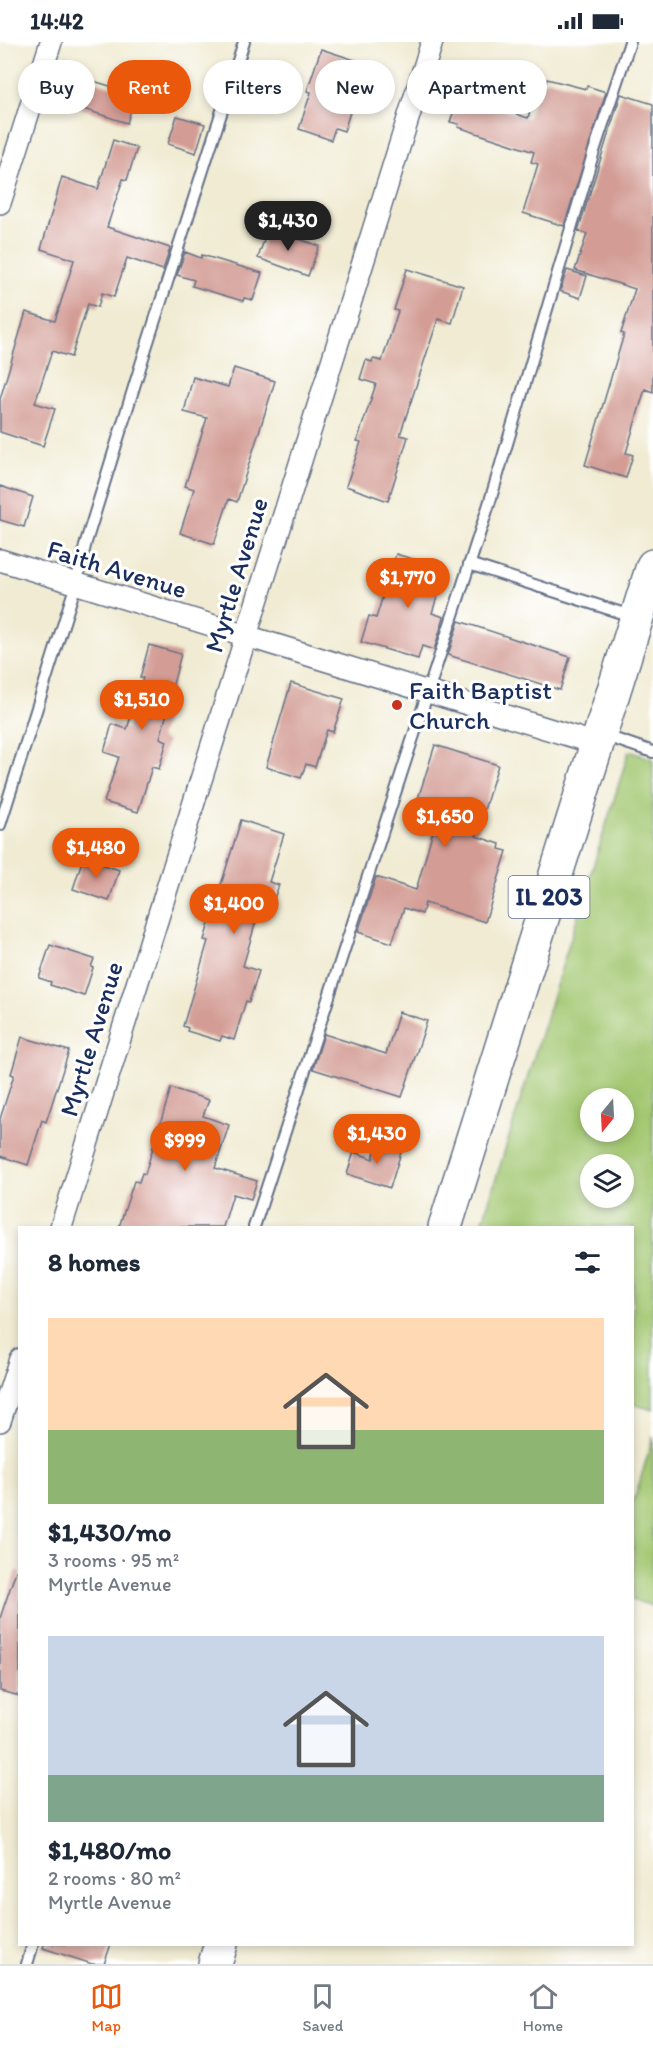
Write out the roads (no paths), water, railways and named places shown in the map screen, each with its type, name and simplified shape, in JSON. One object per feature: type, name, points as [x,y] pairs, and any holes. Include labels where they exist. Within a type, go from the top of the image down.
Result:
[{"type":"main road","name":"IL 203","points":[[445,1226],[653,566]]},
{"type":"main road","points":[[215,1964],[220,1946]]},
{"type":"street","points":[[0,203],[51,42]]},
{"type":"street","name":"Myrtle Avenue","points":[[61,1226],[432,42]]},
{"type":"street","name":"Faith Avenue","points":[[0,560],[428,693],[599,739]]},
{"type":"street","points":[[0,1421],[10,1382],[18,1364]]},
{"type":"lane","points":[[0,825],[76,584],[106,476],[244,42]]},
{"type":"lane","points":[[254,1226],[469,564],[594,151],[630,42]]},
{"type":"lane","points":[[469,564],[637,618]]},
{"type":"lane","points":[[599,739],[653,752]]},
{"type":"lane","points":[[27,1964],[32,1946]]},
{"type":"place","name":"Faith Baptist Church","points":[[397,705]]}]
